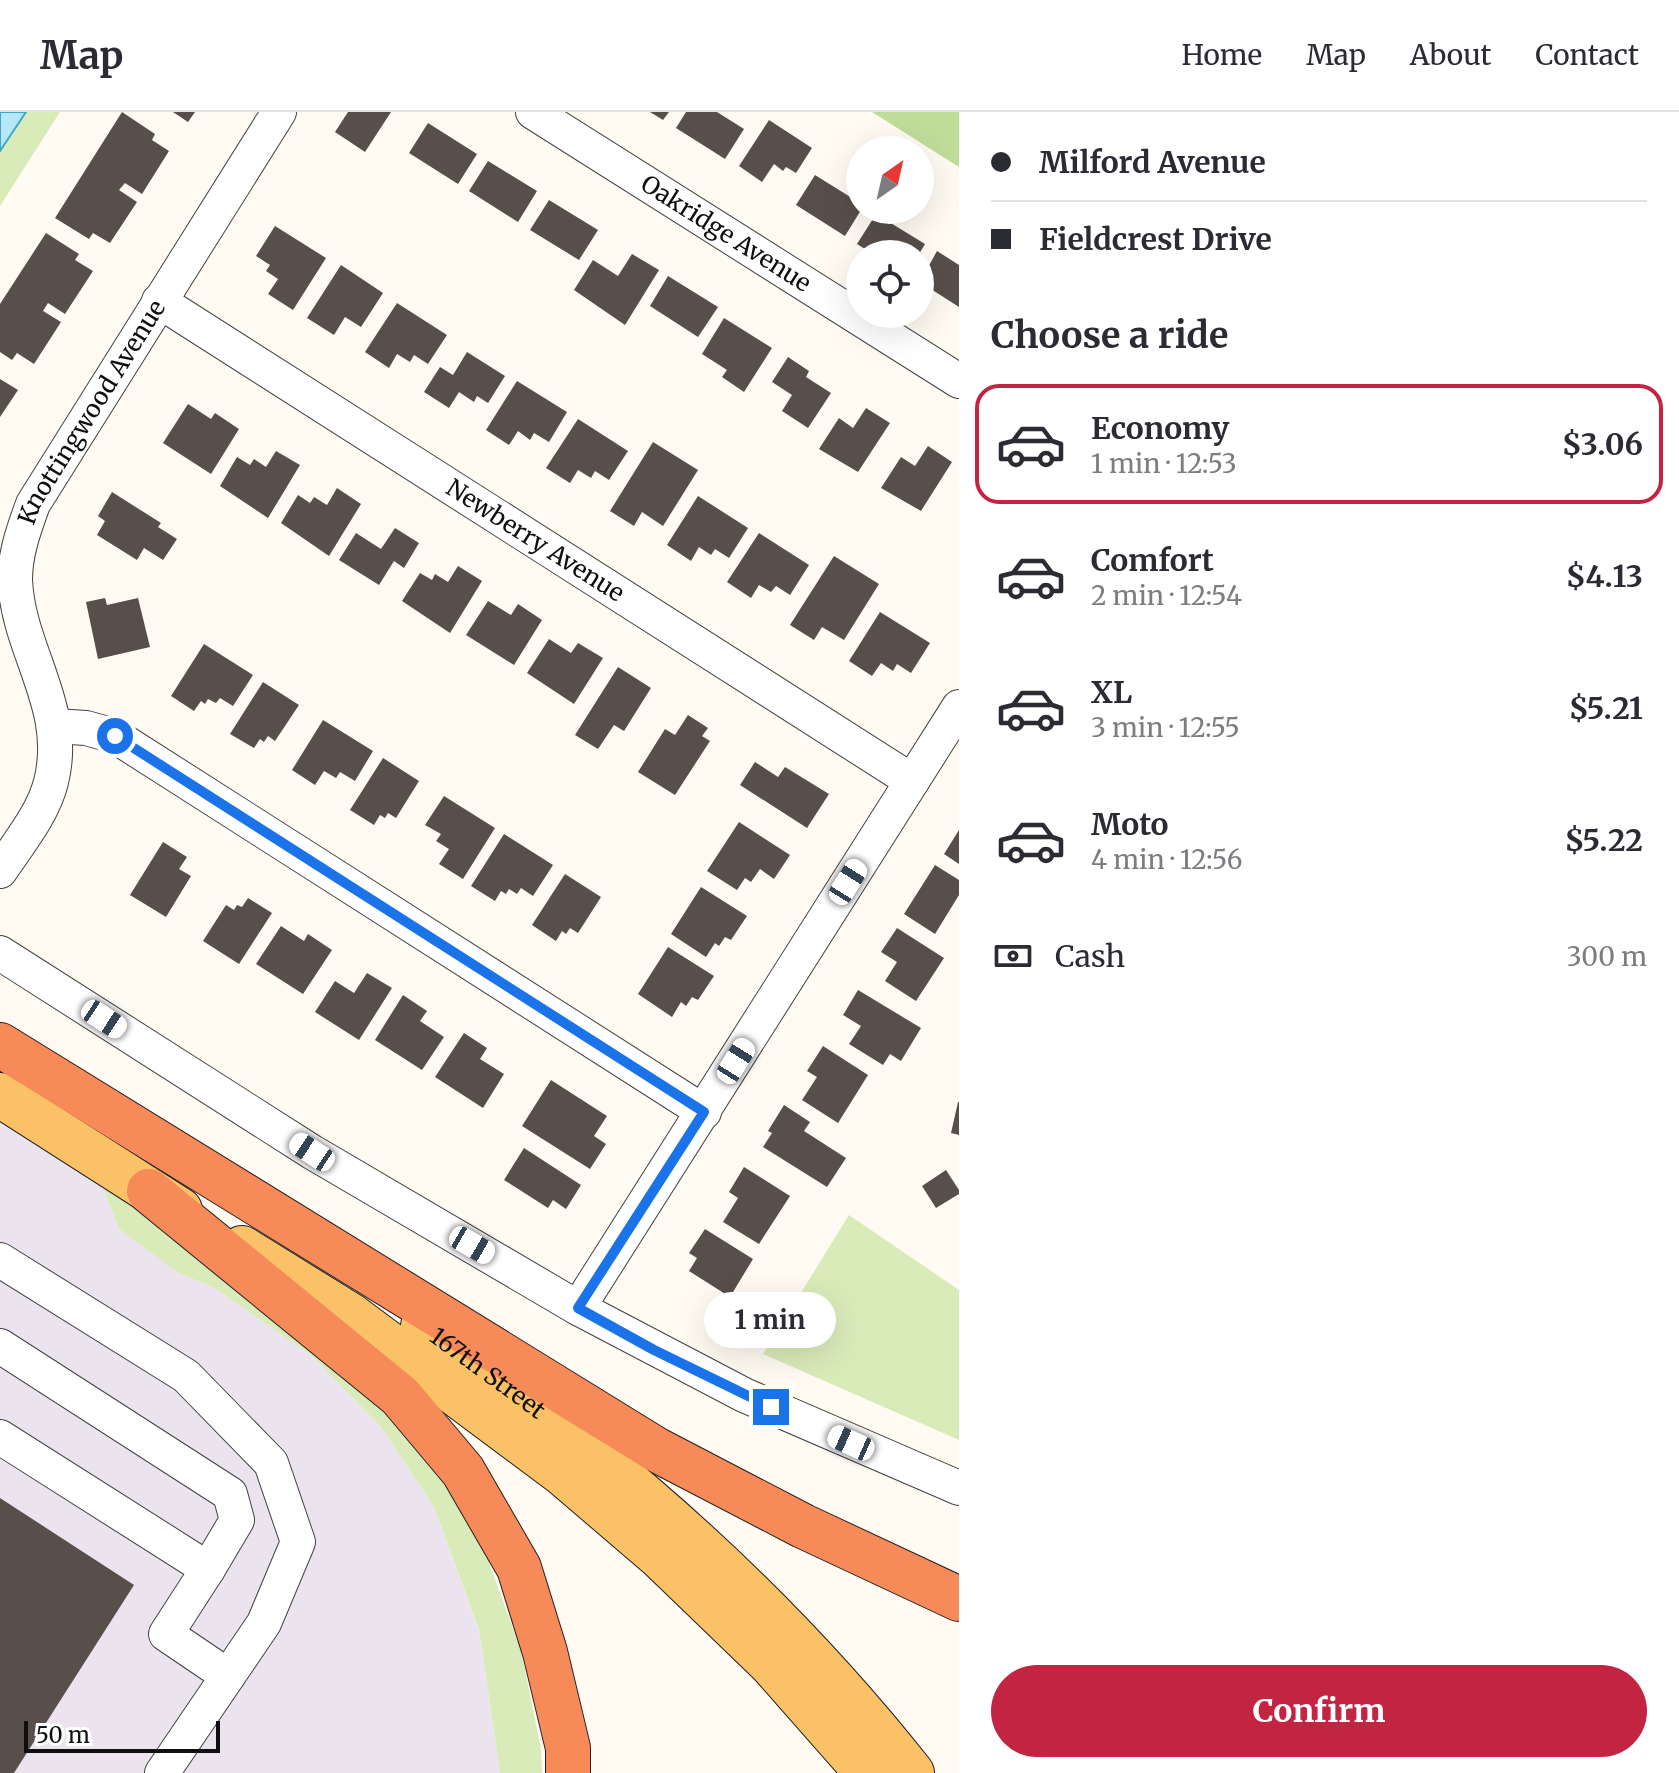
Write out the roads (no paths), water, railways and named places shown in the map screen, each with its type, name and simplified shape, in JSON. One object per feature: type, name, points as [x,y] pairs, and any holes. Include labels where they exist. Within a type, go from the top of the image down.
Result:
[{"type":"highway","points":[[0,1045],[657,1450],[803,1526],[959,1599]]},
{"type":"highway","points":[[149,1191],[400,1396],[463,1471],[519,1568],[545,1652],[568,1748],[568,1773]]},
{"type":"main road","name":"167th Street","points":[[0,1053],[370,1286],[584,1445],[683,1530],[796,1640],[912,1773]]},
{"type":"main road","name":"167th Street","points":[[1,1096],[350,1315],[562,1473],[659,1556],[771,1664],[867,1773]]},
{"type":"street","name":"Knottingwood Avenue","points":[[0,871],[37,814],[51,782],[55,726],[25,630],[15,581],[19,541],[33,504],[279,112]]},
{"type":"street","name":"Oakridge Avenue","points":[[533,112],[959,381]]},
{"type":"street","name":"Newberry Avenue","points":[[159,301],[912,781]]},
{"type":"street","points":[[578,1308],[959,707]]},
{"type":"street","points":[[55,726],[86,728],[115,736],[704,1112]]},
{"type":"street","points":[[0,953],[312,1152],[578,1308],[744,1395],[959,1488]]},
{"type":"street","points":[[0,1260],[186,1376],[271,1463],[298,1542],[264,1623],[162,1773]]},
{"type":"street","points":[[0,1346],[230,1494],[237,1520],[166,1634],[228,1676]]},
{"type":"street","points":[[0,1437],[208,1569]]},
{"type":"water","points":[[0,112],[26,112],[0,151]]}]
